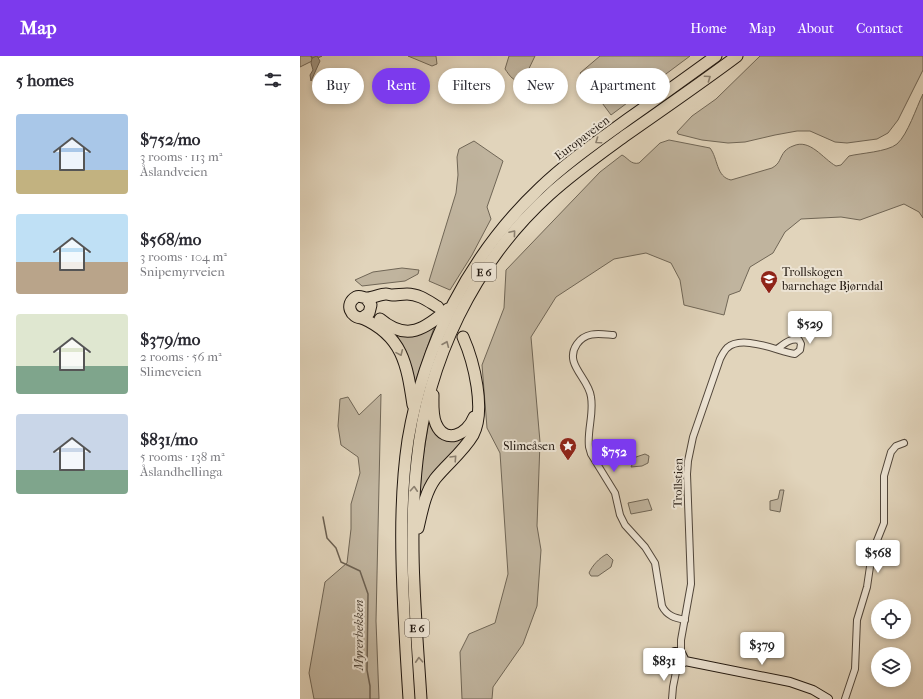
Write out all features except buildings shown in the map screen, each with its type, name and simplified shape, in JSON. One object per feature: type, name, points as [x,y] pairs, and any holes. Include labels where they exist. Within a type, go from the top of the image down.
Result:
[{"type":"highway","name":"Europaveien","points":[[452,306],[486,248],[514,215],[542,186],[589,147],[716,56]]},
{"type":"highway","name":"Europaveien","points":[[433,381],[450,336],[468,298],[487,268],[532,211],[596,156],[738,56]]},
{"type":"highway","points":[[368,308],[385,294],[416,295],[426,299],[438,307]]},
{"type":"highway","name":"E 6","points":[[368,308],[388,325],[401,331],[408,332],[425,327],[452,306]]},
{"type":"highway","name":"E 6","points":[[409,699],[402,594],[402,519],[406,459],[414,411],[428,361],[452,306]]},
{"type":"highway","name":"E 6","points":[[368,308],[384,330],[395,341],[408,371],[414,411]]},
{"type":"highway","name":"E 6","points":[[413,556],[427,494],[438,476],[473,435],[478,419],[478,394],[473,367],[463,337]]},
{"type":"highway","name":"E 6","points":[[433,381],[434,418],[437,426],[442,432],[455,435],[465,431],[471,424],[478,407]]},
{"type":"highway","name":"E 6","points":[[421,699],[413,556],[414,497],[417,460],[424,414],[433,381]]},
{"type":"street","points":[[614,335],[592,334],[584,336],[575,347],[573,354],[574,364],[588,387],[591,397],[589,447],[595,460],[616,493],[620,515],[625,525],[645,547],[655,562],[662,606],[664,610],[671,616],[685,620]]},
{"type":"street","name":"Trollstien","points":[[681,653],[681,640],[691,584],[687,468],[696,428],[720,359],[728,347],[736,343],[743,342],[777,349]]},
{"type":"street","points":[[845,699],[855,669],[857,620],[869,580],[872,553],[884,523],[884,476],[891,452],[896,446],[904,443]]},
{"type":"street","points":[[677,667],[673,667],[669,664],[668,657],[670,654],[673,652],[681,653],[685,661]]},
{"type":"street","points":[[672,699],[677,667],[685,661],[796,683],[813,690],[828,699]]},
{"type":"shaded area","points":[[300,56],[322,56],[300,67]]},
{"type":"shaded area","points":[[317,56],[320,61],[317,68],[312,68],[311,63],[312,58]]},
{"type":"shaded area","points":[[408,56],[436,56],[437,64],[432,66]]},
{"type":"shaded area","points":[[509,56],[535,56],[529,68],[513,68],[513,78],[505,69]]},
{"type":"shaded area","points":[[600,56],[690,56],[670,71],[670,68],[586,68]]},
{"type":"shaded area","points":[[760,56],[923,56],[923,70],[898,120],[888,133],[877,139],[847,143],[835,142],[810,131],[797,131],[745,142],[728,143],[702,140],[678,134],[677,132],[692,116],[716,99]]},
{"type":"shaded area","points":[[312,72],[311,81],[310,75]]},
{"type":"shaded area","points":[[923,94],[923,218],[919,212],[904,204],[860,220],[841,217],[801,219],[785,232],[773,253],[750,267],[740,291],[729,295],[724,315],[684,305],[680,280],[671,263],[646,253],[614,259],[556,297],[531,337],[540,442],[537,526],[541,550],[537,606],[523,644],[493,687],[492,699],[462,699],[460,652],[469,634],[495,623],[508,574],[500,453],[487,428],[482,365],[504,308],[506,270],[600,172],[622,155],[632,162],[639,163],[660,143],[669,140],[710,148],[720,171],[726,178],[731,180],[772,168],[777,164],[786,150],[799,144],[811,147],[836,166],[841,165],[849,156],[881,151],[897,144],[905,134]]},
{"type":"shaded area","points":[[603,104],[626,104],[611,115]]},
{"type":"shaded area","points":[[474,141],[503,161],[487,207],[491,219],[472,255],[450,290],[429,281],[456,193],[458,175],[457,157],[459,149]]},
{"type":"shaded area","points":[[402,268],[419,270],[418,274],[405,281],[362,286],[355,280],[373,272]]},
{"type":"shaded area","points":[[436,322],[415,383],[397,335]]},
{"type":"shaded area","points":[[381,394],[376,621],[379,699],[314,699],[309,673],[325,582],[347,563],[351,529],[351,504],[360,473],[358,457],[341,445],[338,426],[340,399],[348,397],[359,415]]},
{"type":"shaded area","points":[[430,415],[439,432],[469,432],[419,508],[422,463]]},
{"type":"shaded area","points":[[645,454],[649,456],[648,463],[642,466],[631,467],[636,457]]},
{"type":"shaded area","points":[[780,490],[784,490],[780,512],[770,510],[770,501],[778,499]]},
{"type":"shaded area","points":[[648,499],[652,510],[631,514],[628,503]]},
{"type":"shaded area","points":[[607,554],[613,560],[611,567],[598,576],[591,576],[589,573],[592,568]]},
{"type":"waterway","name":"Myrerbekken","points":[[323,517],[327,538],[336,548],[341,562],[360,571],[368,594],[367,670],[370,686],[370,699]]},
{"type":"place","name":"Trollskogen barnehage Bjørndal","points":[[769,294]]},
{"type":"place","name":"Slimeåsen","points":[[568,461]]}]
